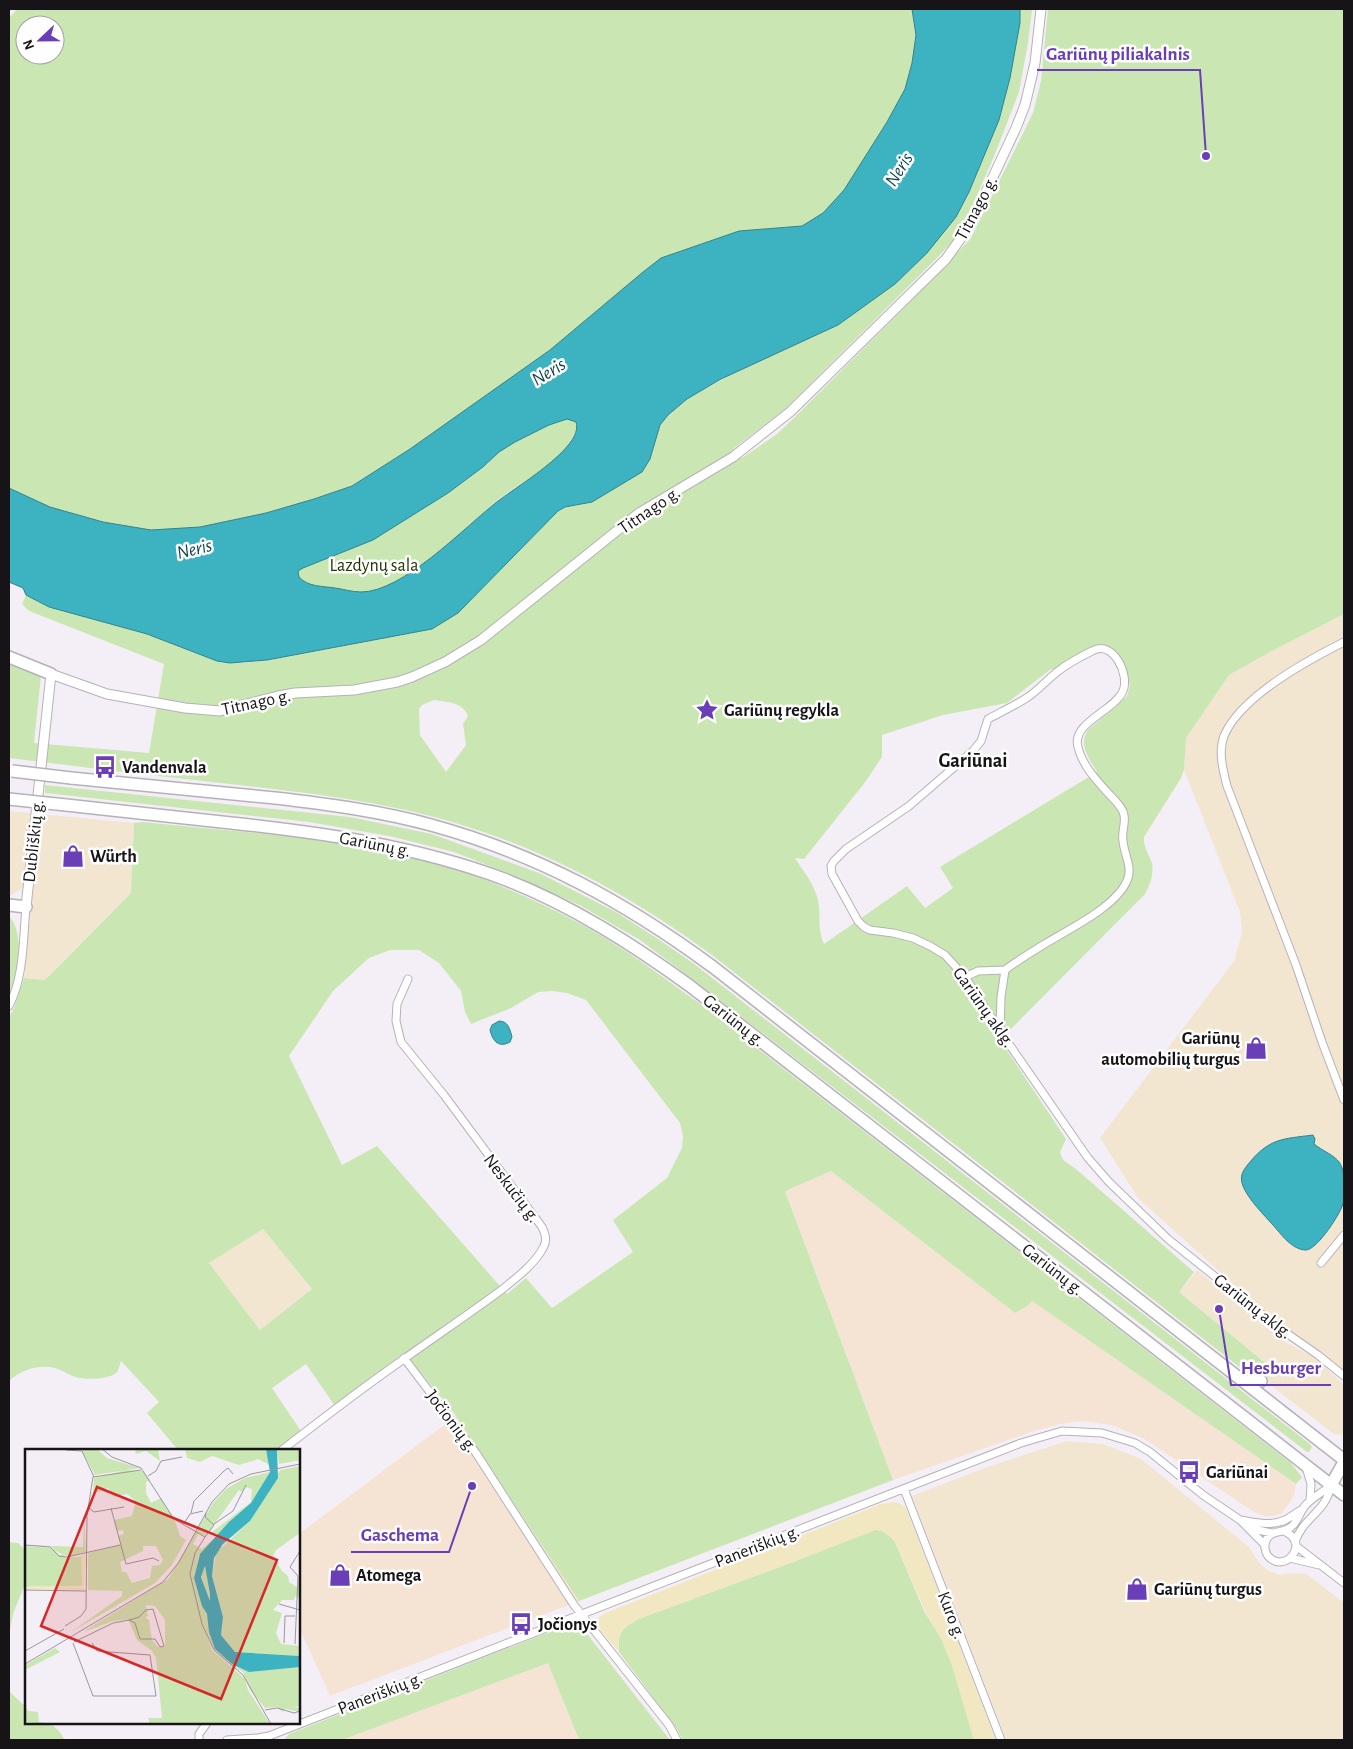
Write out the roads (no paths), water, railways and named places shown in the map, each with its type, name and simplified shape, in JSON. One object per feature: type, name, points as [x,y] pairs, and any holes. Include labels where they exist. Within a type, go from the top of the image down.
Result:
[{"type":"highway","points":[[9,657],[51,674]]},
{"type":"highway","name":"Gariūnų g.","points":[[10,771],[295,800],[391,815],[474,838],[525,857],[572,878],[614,901],[678,941],[1344,1461]]},
{"type":"highway","name":"Gariūnų g.","points":[[9,799],[283,829],[390,845],[461,864],[504,880],[584,916],[653,959],[698,992],[1344,1495]]},
{"type":"highway","points":[[9,905],[26,907]]},
{"type":"highway","points":[[1243,1381],[1261,1381]]},
{"type":"highway","points":[[1331,1485],[1344,1461]]},
{"type":"street","name":"Titnago g.","points":[[51,674],[107,694],[185,708],[220,711],[295,693],[354,690],[397,682],[430,670],[462,652],[510,617],[639,514],[733,456],[772,427],[790,412],[946,259],[971,224],[1025,106],[1034,63],[1041,9]]},
{"type":"street","points":[[1344,642],[1294,670],[1247,706],[1234,720],[1224,736],[1221,750],[1228,786],[1296,965],[1344,1100]]},
{"type":"street","name":"Gariūnų aklg.","points":[[1005,970],[1044,944],[1068,932],[1106,905],[1123,889],[1127,880],[1128,864],[1122,841],[1125,816],[1117,803],[1090,771],[1077,746],[1081,729],[1113,703],[1122,694],[1125,686],[1118,660],[1106,648],[1096,649],[1071,663],[1058,671],[1028,697],[988,719],[981,741],[973,751],[909,806],[846,850],[832,866],[832,874],[858,921],[864,927],[870,930],[906,937],[930,946],[945,955],[966,977],[1000,1031],[1088,1158],[1109,1182],[1168,1238],[1282,1330],[1318,1354],[1344,1376]]},
{"type":"street","name":"Dubliškių g.","points":[[9,1006],[21,970],[51,674]]},
{"type":"street","points":[[966,977],[978,971],[1005,970],[1001,997],[1000,1031]]},
{"type":"street","name":"Neskučių g.","points":[[404,1358],[475,1309],[521,1274],[544,1248],[546,1241],[546,1234],[542,1227],[401,1042],[396,1021],[397,1004],[408,979]]},
{"type":"street","points":[[1321,1263],[1344,1235]]},
{"type":"street","points":[[283,1449],[404,1358]]},
{"type":"street","name":"Jočionių g.","points":[[404,1358],[476,1453],[581,1615],[669,1725],[677,1740]]},
{"type":"street","name":"Paneriškių g.","points":[[300,1724],[904,1489],[1042,1436],[1062,1431],[1083,1431],[1116,1436],[1135,1443],[1150,1452],[1204,1495],[1240,1520],[1265,1545],[1267,1554],[1273,1560],[1282,1562],[1290,1558]]},
{"type":"street","points":[[1306,1466],[1311,1484],[1310,1500]]},
{"type":"street","points":[[1240,1520],[1258,1530],[1272,1533],[1284,1531],[1297,1521],[1310,1500],[1331,1485]]},
{"type":"street","points":[[1319,1565],[1290,1558],[1295,1551],[1300,1530],[1322,1507],[1327,1499],[1331,1485]]},
{"type":"street","name":"Kuro g.","points":[[904,1489],[1001,1740]]},
{"type":"street","points":[[1240,1520],[1269,1524],[1278,1523],[1303,1509]]},
{"type":"street","points":[[1284,1531],[1289,1533],[1296,1544],[1319,1565],[1344,1584]]},
{"type":"street","points":[[1265,1545],[1268,1536],[1272,1533]]},
{"type":"street","points":[[199,1740],[199,1734],[206,1724]]},
{"type":"street","name":"Paneriškių g.","points":[[227,1740],[269,1736],[300,1724]]},
{"type":"water","name":"Neris","points":[[912,9],[1020,9],[1020,23],[1010,78],[999,120],[969,192],[956,217],[927,253],[895,284],[838,325],[721,379],[687,399],[668,415],[660,425],[650,459],[642,472],[592,502],[565,507],[558,511],[458,613],[432,629],[267,660],[230,663],[217,661],[147,634],[49,607],[26,595],[23,588],[9,582],[9,488],[50,507],[103,522],[151,530],[200,527],[266,513],[314,499],[352,486],[410,449],[550,350],[661,258],[739,231],[802,226],[823,213],[844,190],[887,122],[905,89],[912,63],[916,35]],"holes":[[[567,419],[576,422],[576,432],[569,444],[558,456],[493,505],[431,558],[395,582],[377,589],[358,592],[307,583],[299,577],[298,571],[303,568],[373,540],[448,493],[483,467],[499,452],[515,442],[549,425]]]},
{"type":"water","points":[[499,1021],[507,1024],[512,1037],[510,1042],[506,1044],[497,1043],[491,1034],[492,1025]]},
{"type":"water","points":[[1313,1135],[1315,1139],[1314,1144],[1335,1158],[1342,1167],[1344,1199],[1339,1213],[1328,1230],[1316,1244],[1306,1250],[1296,1247],[1283,1237],[1252,1201],[1245,1191],[1241,1179],[1242,1173],[1264,1148],[1285,1139]]},
{"type":"place","name":"Gariūnų piliakalnis","points":[[1206,156]]},
{"type":"place","name":"Gariūnų regykla","points":[[707,710]]},
{"type":"place","name":"Vandenvala","points":[[105,767]]},
{"type":"place","name":"Würth","points":[[73,856]]},
{"type":"place","name":"Gariūnų automobilių turgus","points":[[1256,1048]]},
{"type":"place","name":"Hesburger","points":[[1219,1309]]},
{"type":"place","name":"Gariūnai","points":[[1189,1472]]},
{"type":"place","name":"Gaschema","points":[[472,1486]]},
{"type":"place","name":"Atomega","points":[[340,1575]]},
{"type":"place","name":"Gariūnų turgus","points":[[1137,1589]]},
{"type":"place","name":"Jočionys","points":[[521,1624]]},
{"type":"district","name":"Gariūnai","points":[[973,760]]},
{"type":"park label","name":"Lazdynų sala","points":[[374,565]]}]
